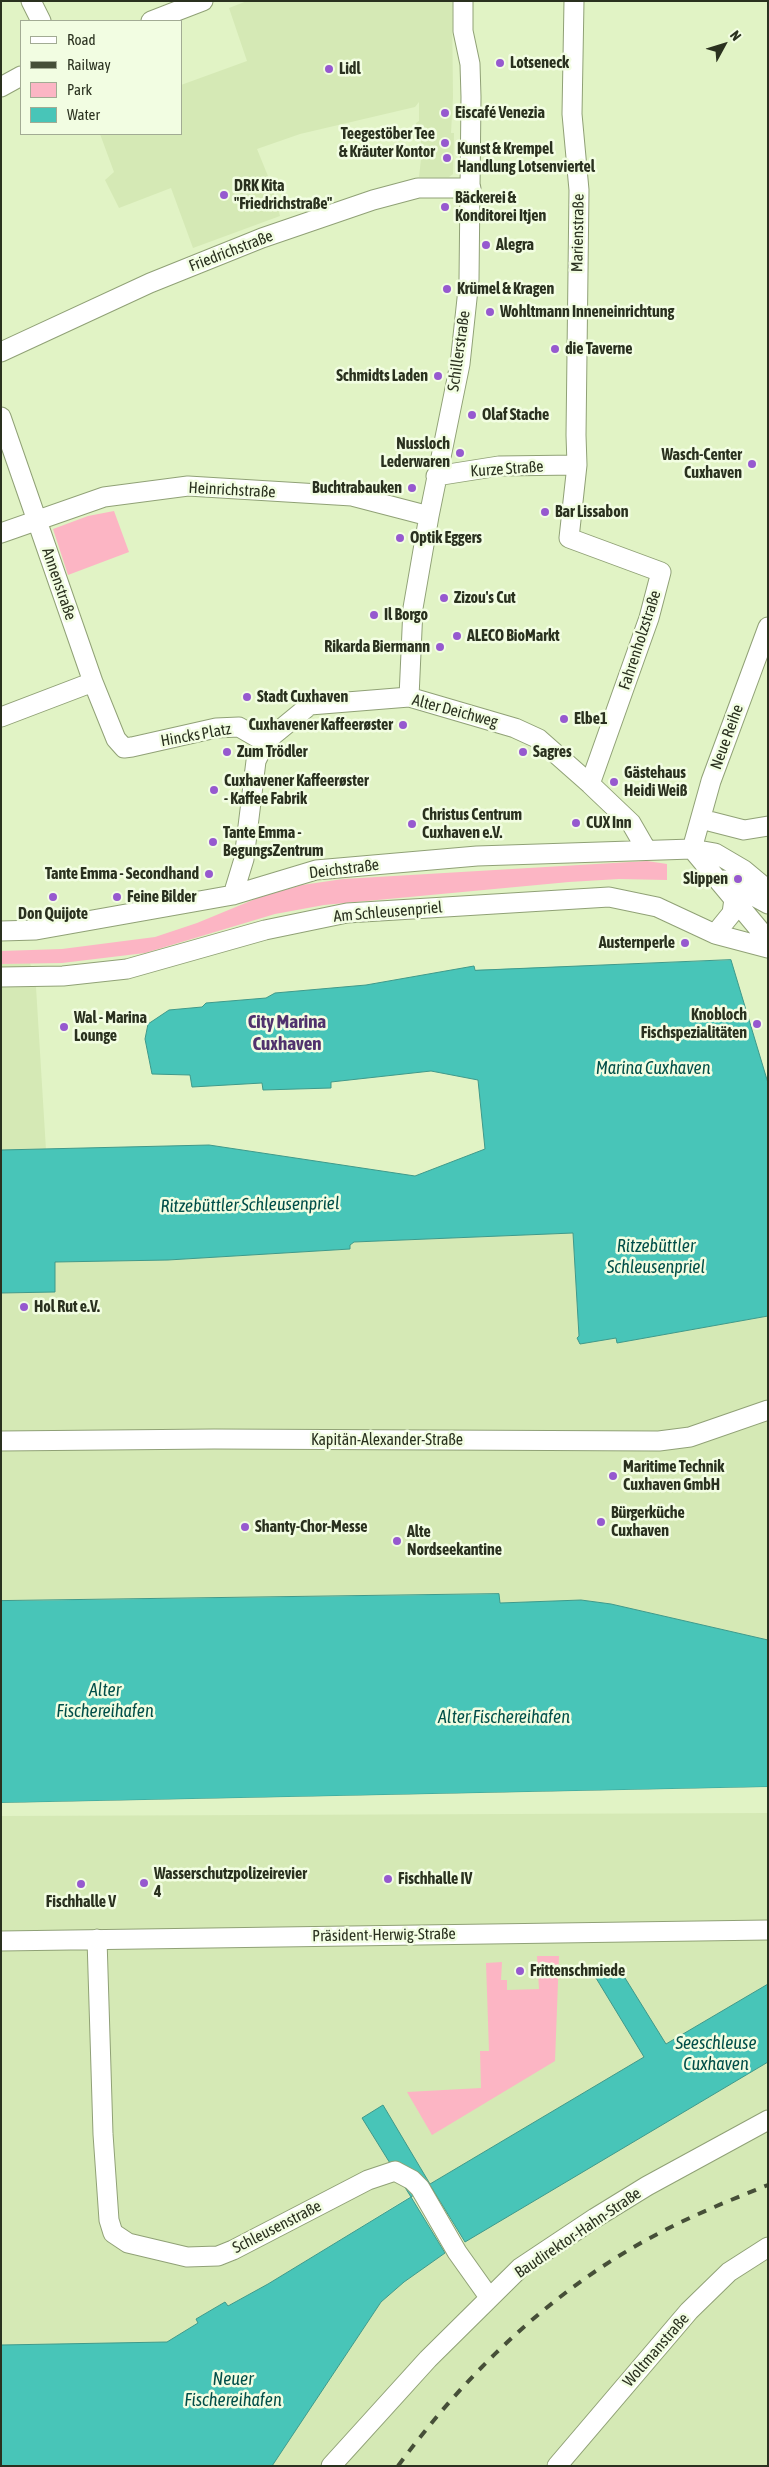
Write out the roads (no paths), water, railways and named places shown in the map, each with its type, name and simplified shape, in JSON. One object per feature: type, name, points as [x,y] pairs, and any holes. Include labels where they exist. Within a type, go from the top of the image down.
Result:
[{"type":"street","points":[[31,1],[40,20]]},
{"type":"street","points":[[154,20],[203,1]]},
{"type":"street","name":"Schillerstraße","points":[[409,697],[413,608],[436,476],[460,364],[469,280],[471,97],[470,64],[463,31],[463,1]]},
{"type":"street","name":"Marienstraße","points":[[574,1],[572,114],[579,190],[577,465]]},
{"type":"street","points":[[1,87],[20,77]]},
{"type":"street","name":"Friedrichstraße","points":[[1,352],[150,283],[272,235],[373,200],[418,188],[471,188]]},
{"type":"street","name":"Annenstraße","points":[[1,418],[38,519],[93,682],[116,739],[124,748]]},
{"type":"street","name":"Kurze Straße","points":[[436,476],[499,466],[577,465]]},
{"type":"street","name":"Fahrenholzstraße","points":[[577,465],[569,538],[661,572],[649,618],[590,784]]},
{"type":"street","name":"Heinrichstraße","points":[[1,533],[104,497],[188,486],[352,496],[429,516]]},
{"type":"street","name":"Neue Reihe","points":[[692,849],[711,781],[768,627]]},
{"type":"street","points":[[1,717],[93,682]]},
{"type":"street","name":"Alter Deichweg","points":[[233,895],[244,859],[256,761],[265,742],[310,705],[409,697],[515,728],[538,739],[590,784],[631,823],[646,849]]},
{"type":"street","name":"Hincks Platz","points":[[124,748],[216,728],[238,727],[265,742]]},
{"type":"street","points":[[701,819],[744,830],[768,826]]},
{"type":"street","points":[[692,849],[768,940]]},
{"type":"street","name":"Deichstraße","points":[[1,931],[36,930],[233,895],[316,870],[477,856],[692,849],[715,853],[744,870],[768,890]]},
{"type":"street","points":[[716,876],[768,904]]},
{"type":"street","name":"Am Schleusenpriel","points":[[1,977],[63,976],[127,969],[265,930],[347,913],[609,897],[657,907],[715,934],[768,948]]},
{"type":"street","points":[[715,934],[732,913],[734,899]]},
{"type":"street","name":"Kapitän-Alexander-Straße","points":[[1,1441],[214,1439],[659,1441],[690,1437],[768,1410]]},
{"type":"street","name":"Präsident-Herwig-Straße","points":[[1,1941],[768,1930]]},
{"type":"street","name":"Schleusenstraße","points":[[97,1939],[103,2134],[109,2220],[113,2233],[128,2243],[187,2257],[218,2256],[368,2180],[395,2171],[412,2180],[420,2188],[457,2252],[489,2297]]},
{"type":"street","name":"Baudirektor-Hahn-Straße","points":[[331,2466],[384,2406],[489,2297],[520,2268],[595,2218],[653,2183],[768,2120]]},
{"type":"street","name":"Woltmanstraße","points":[[557,2466],[688,2311],[729,2272],[768,2248]]},
{"type":"water","points":[[731,960],[768,1083],[768,1316],[617,1343],[616,1338],[580,1344],[577,1338],[579,1336],[573,1233],[354,1242],[350,1245],[350,1249],[168,1260],[55,1262],[55,1292],[1,1293],[1,1150],[209,1145],[415,1176],[485,1149],[478,1080],[431,1071],[331,1082],[331,1088],[263,1090],[262,1083],[192,1087],[190,1075],[152,1074],[145,1039],[148,1024],[169,1010],[202,1007],[206,1003],[266,998],[275,993],[366,985],[474,966],[475,970]]},
{"type":"water","name":"Alter Fischereihafen","points":[[499,1594],[500,1603],[581,1600],[611,1604],[768,1640],[768,1787],[1,1803],[1,1601]]},
{"type":"water","name":"Seeschleuse Cuxhaven","points":[[617,1965],[666,2044],[768,1984],[768,2062],[465,2242],[430,2185],[411,2197],[362,2118],[383,2105],[430,2184],[644,2057],[596,1978]]},
{"type":"water","name":"Neuer Fischereihafen","points":[[411,2197],[445,2253],[404,2282],[381,2302],[272,2466],[1,2466],[1,2345],[167,2342],[198,2323],[196,2319],[225,2302],[228,2306],[268,2284]]},
{"type":"railway","points":[[398,2466],[424,2432],[481,2368],[544,2310],[578,2284],[613,2260],[664,2230],[768,2185]]},
{"type":"place","name":"Lotseneck","points":[[500,63]]},
{"type":"place","name":"Lidl","points":[[329,69]]},
{"type":"place","name":"Eiscafé Venezia","points":[[445,113]]},
{"type":"place","name":"Teegestöber Tee & Kräuter Kontor","points":[[445,143]]},
{"type":"place","name":"Kunst & Krempel Handlung Lotsenviertel","points":[[447,158]]},
{"type":"place","name":"DRK Kita \"Friedrichstraße\"","points":[[224,195]]},
{"type":"place","name":"Bäckerei & Konditorei Itjen","points":[[445,207]]},
{"type":"place","name":"Alegra","points":[[486,245]]},
{"type":"place","name":"Krümel & Kragen","points":[[447,289]]},
{"type":"place","name":"Wohltmann Inneneinrichtung","points":[[490,312]]},
{"type":"place","name":"die Taverne","points":[[555,349]]},
{"type":"place","name":"Schmidts Laden","points":[[438,376]]},
{"type":"place","name":"Olaf Stache","points":[[472,415]]},
{"type":"place","name":"Nussloch Lederwaren","points":[[460,453]]},
{"type":"place","name":"Wasch-Center Cuxhaven","points":[[752,464]]},
{"type":"place","name":"Buchtrabauken","points":[[412,488]]},
{"type":"place","name":"Bar Lissabon","points":[[545,512]]},
{"type":"place","name":"Optik Eggers","points":[[400,538]]},
{"type":"place","name":"Zizou's Cut","points":[[444,598]]},
{"type":"place","name":"Il Borgo","points":[[374,615]]},
{"type":"place","name":"ALECO BioMarkt","points":[[457,636]]},
{"type":"place","name":"Rikarda Biermann","points":[[440,647]]},
{"type":"place","name":"Stadt Cuxhaven","points":[[247,697]]},
{"type":"place","name":"Elbe1","points":[[564,719]]},
{"type":"place","name":"Cuxhavener Kaffeerøster","points":[[403,725]]},
{"type":"place","name":"Zum Trödler","points":[[227,752]]},
{"type":"place","name":"Sagres","points":[[523,752]]},
{"type":"place","name":"Gästehaus Heidi Weiß","points":[[614,782]]},
{"type":"place","name":"Cuxhavener Kaffeerøster - Kaffee Fabrik","points":[[214,790]]},
{"type":"place","name":"CUX Inn","points":[[576,823]]},
{"type":"place","name":"Christus Centrum Cuxhaven e.V.","points":[[412,824]]},
{"type":"place","name":"Tante Emma - BegungsZentrum","points":[[213,842]]},
{"type":"place","name":"Tante Emma - Secondhand","points":[[209,874]]},
{"type":"place","name":"Slippen","points":[[738,879]]},
{"type":"place","name":"Don Quijote","points":[[53,897]]},
{"type":"place","name":"Feine Bilder","points":[[117,897]]},
{"type":"place","name":"Austernperle","points":[[685,943]]},
{"type":"place","name":"Knobloch Fischspezialitäten","points":[[757,1024]]},
{"type":"place","name":"Wal - Marina Lounge","points":[[64,1027]]},
{"type":"place","name":"Hol Rut e.V.","points":[[24,1307]]},
{"type":"place","name":"Maritime Technik Cuxhaven GmbH","points":[[613,1476]]},
{"type":"place","name":"Bürgerküche Cuxhaven","points":[[601,1522]]},
{"type":"place","name":"Shanty-Chor-Messe","points":[[245,1527]]},
{"type":"place","name":"Alte Nordseekantine","points":[[397,1541]]},
{"type":"place","name":"Fischhalle IV","points":[[388,1879]]},
{"type":"place","name":"Wasserschutzpolizeirevier 4","points":[[144,1883]]},
{"type":"place","name":"Fischhalle V","points":[[81,1884]]},
{"type":"place","name":"Frittenschmiede","points":[[520,1971]]},
{"type":"district","name":"City Marina Cuxhaven","points":[[287,1033]]},
{"type":"water label","name":"Marina Cuxhaven","points":[[653,1068]]},
{"type":"water label","name":"Ritzebüttler Schleusenpriel","points":[[250,1205]]},
{"type":"water label","name":"Ritzebüttler Schleusenpriel","points":[[656,1256]]}]
